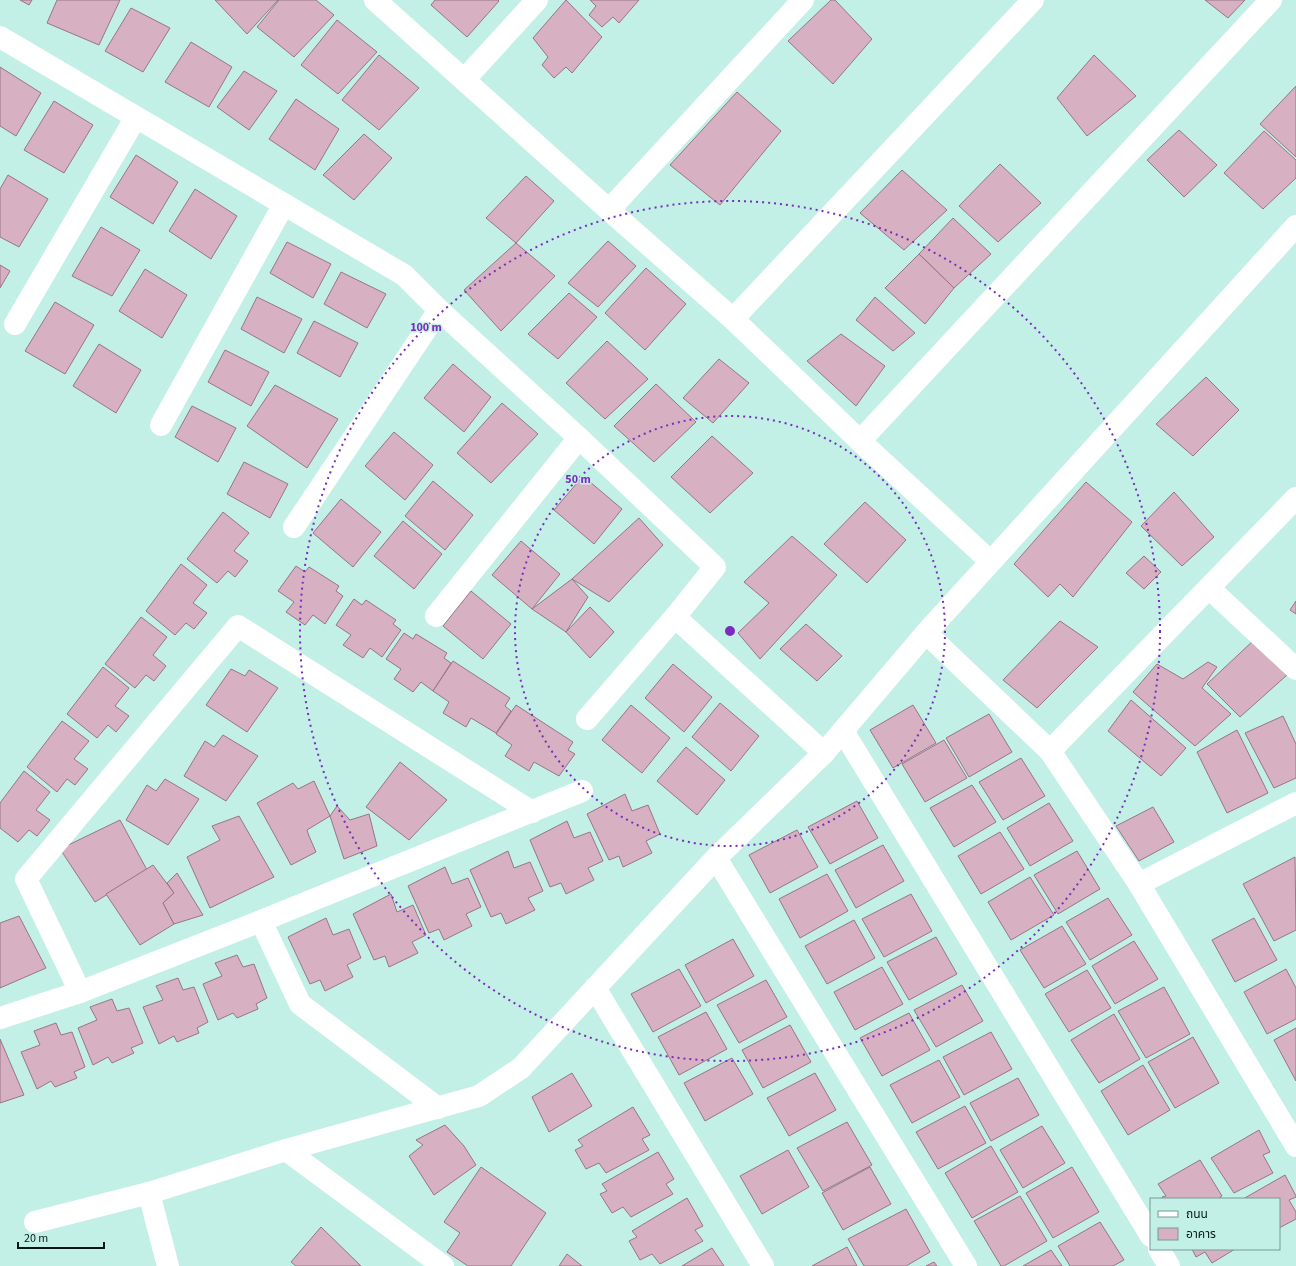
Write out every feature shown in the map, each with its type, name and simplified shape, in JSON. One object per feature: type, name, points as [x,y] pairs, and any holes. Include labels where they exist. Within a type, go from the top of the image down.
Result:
[{"type":"street","points":[[375,0],[733,319],[860,441],[990,561]]},
{"type":"street","points":[[464,80],[537,0]]},
{"type":"street","points":[[609,210],[803,0]]},
{"type":"street","points":[[733,319],[1033,0]]},
{"type":"street","points":[[860,441],[1271,0]]},
{"type":"street","points":[[0,37],[404,275],[439,310],[579,438],[715,567],[675,617],[587,719]]},
{"type":"street","points":[[15,324],[136,117]]},
{"type":"street","points":[[161,425],[284,204]]},
{"type":"street","points":[[35,1222],[149,1193],[286,1150],[479,1096],[521,1068],[716,858],[824,753],[926,633],[990,561],[1296,226]]},
{"type":"street","points":[[294,527],[439,310]]},
{"type":"street","points":[[436,616],[579,438]]},
{"type":"street","points":[[1050,751],[1296,498]]},
{"type":"street","points":[[1209,588],[1296,669]]},
{"type":"street","points":[[675,617],[824,753]]},
{"type":"street","points":[[80,992],[26,879],[238,626],[532,812]]},
{"type":"street","points":[[926,633],[1050,751],[1139,884],[1296,1146]]},
{"type":"street","points":[[843,731],[1150,1234]]},
{"type":"street","points":[[0,1018],[80,992],[261,921],[582,791]]},
{"type":"street","points":[[1139,884],[1296,803]]},
{"type":"street","points":[[716,858],[966,1266]]},
{"type":"street","points":[[261,921],[300,1004],[438,1108]]},
{"type":"street","points":[[595,988],[764,1266]]},
{"type":"street","points":[[286,1150],[443,1266]]},
{"type":"street","points":[[149,1193],[168,1266]]},
{"type":"street","points":[[1160,1250],[1169,1266]]},
{"type":"building","points":[[20,0],[32,0],[29,5]]},
{"type":"building","points":[[57,0],[120,0],[99,45],[47,23]]},
{"type":"building","points":[[215,0],[278,0],[247,34]]},
{"type":"building","points":[[279,0],[316,0],[334,15],[294,57],[257,27]]},
{"type":"building","points":[[435,0],[499,1],[467,37],[431,5]]},
{"type":"building","points":[[566,0],[602,37],[572,73],[566,67],[554,78],[542,65],[548,57],[533,38]]},
{"type":"building","points":[[590,0],[639,0],[619,23],[613,17],[602,27],[589,15],[596,6]]},
{"type":"building","points":[[831,0],[835,0],[872,39],[833,84],[788,41]]},
{"type":"building","points":[[1205,0],[1245,0],[1228,18]]},
{"type":"building","points":[[131,8],[170,28],[143,72],[105,51]]},
{"type":"building","points":[[337,20],[377,52],[338,94],[301,65]]},
{"type":"building","points":[[191,42],[232,67],[209,107],[165,82]]},
{"type":"building","points":[[379,55],[419,88],[379,130],[342,100]]},
{"type":"building","points":[[1094,55],[1136,96],[1087,136],[1057,98]]},
{"type":"building","points":[[0,67],[41,93],[16,136],[0,126]]},
{"type":"building","points":[[244,71],[277,91],[249,130],[217,107]]},
{"type":"building","points":[[1296,86],[1296,157],[1260,124]]},
{"type":"building","points":[[737,92],[781,131],[720,205],[670,165]]},
{"type":"building","points":[[296,99],[339,129],[315,170],[269,139]]},
{"type":"building","points":[[54,101],[93,125],[64,173],[24,150]]},
{"type":"building","points":[[1179,130],[1217,165],[1184,197],[1147,160]]},
{"type":"building","points":[[1264,131],[1296,160],[1296,178],[1263,209],[1224,173]]},
{"type":"building","points":[[364,134],[392,158],[354,200],[323,175]]},
{"type":"building","points":[[136,155],[178,182],[153,224],[110,197]]},
{"type":"building","points":[[1000,164],[1041,203],[998,242],[959,206]]},
{"type":"building","points":[[902,170],[947,210],[904,250],[860,213]]},
{"type":"building","points":[[8,175],[48,199],[19,247],[0,237],[0,189]]},
{"type":"building","points":[[526,176],[554,201],[516,243],[486,218]]},
{"type":"building","points":[[195,189],[237,216],[211,259],[169,231]]},
{"type":"building","points":[[953,218],[991,254],[954,288],[919,254]]},
{"type":"building","points":[[101,227],[140,250],[112,296],[72,276]]},
{"type":"building","points":[[608,241],[636,266],[598,307],[568,283]]},
{"type":"building","points":[[287,242],[331,264],[313,298],[270,273]]},
{"type":"building","points":[[516,243],[555,276],[501,331],[464,290]]},
{"type":"building","points":[[919,254],[954,288],[925,324],[885,288]]},
{"type":"building","points":[[0,265],[10,271],[0,288]]},
{"type":"building","points":[[646,268],[686,304],[645,350],[605,313]]},
{"type":"building","points":[[145,269],[187,295],[162,338],[119,311]]},
{"type":"building","points":[[341,272],[386,294],[367,328],[324,304]]},
{"type":"building","points":[[569,293],[597,317],[558,359],[528,334]]},
{"type":"building","points":[[257,297],[302,319],[284,353],[241,329]]},
{"type":"building","points":[[875,297],[915,333],[893,351],[856,320]]},
{"type":"building","points":[[55,302],[94,325],[65,374],[25,351]]},
{"type":"building","points":[[314,321],[358,343],[340,377],[297,353]]},
{"type":"building","points":[[841,334],[885,366],[856,406],[807,361]]},
{"type":"building","points":[[607,341],[648,379],[605,419],[566,383]]},
{"type":"building","points":[[99,344],[141,370],[116,413],[73,386]]},
{"type":"building","points":[[225,350],[269,372],[251,406],[208,382]]},
{"type":"building","points":[[719,359],[749,383],[713,423],[683,398]]},
{"type":"building","points":[[453,364],[491,397],[464,432],[424,398]]},
{"type":"building","points":[[1206,377],[1239,410],[1193,456],[1156,424]]},
{"type":"building","points":[[656,384],[696,422],[654,462],[614,426]]},
{"type":"building","points":[[275,385],[338,419],[307,468],[247,426]]},
{"type":"building","points":[[502,403],[538,434],[491,483],[457,453]]},
{"type":"building","points":[[192,406],[236,428],[218,462],[175,437]]},
{"type":"building","points":[[394,432],[433,465],[405,500],[365,466]]},
{"type":"building","points":[[712,436],[753,473],[710,513],[671,477]]},
{"type":"building","points":[[244,462],[288,484],[270,518],[227,494]]},
{"type":"building","points":[[583,476],[622,509],[594,544],[554,510]]},
{"type":"building","points":[[433,481],[473,515],[445,550],[405,516]]},
{"type":"building","points":[[1086,482],[1132,522],[1073,597],[1060,584],[1048,597],[1014,564]]},
{"type":"building","points":[[1174,492],[1214,537],[1182,566],[1141,526]]},
{"type":"building","points":[[341,499],[381,532],[353,567],[313,533]]},
{"type":"building","points":[[865,502],[906,540],[867,583],[824,544]]},
{"type":"building","points":[[223,512],[249,533],[234,551],[248,561],[235,577],[228,571],[217,583],[187,559]]},
{"type":"building","points":[[639,518],[663,545],[609,602],[572,579]]},
{"type":"building","points":[[403,521],[442,554],[414,589],[374,556]]},
{"type":"building","points":[[792,536],[837,575],[760,659],[738,633],[769,603],[744,582]]},
{"type":"building","points":[[521,541],[560,574],[532,609],[492,575]]},
{"type":"building","points":[[1144,556],[1161,572],[1144,589],[1126,573]]},
{"type":"building","points":[[181,564],[207,585],[193,603],[207,613],[194,629],[186,623],[175,635],[146,611]]},
{"type":"building","points":[[296,566],[305,572],[309,567],[339,586],[336,591],[343,596],[325,624],[313,615],[305,625],[286,612],[294,602],[278,591]]},
{"type":"building","points":[[572,579],[588,597],[566,632],[532,609]]},
{"type":"building","points":[[471,591],[511,624],[483,659],[443,626]]},
{"type":"building","points":[[354,599],[362,605],[366,600],[396,620],[393,624],[401,630],[382,657],[370,648],[363,658],[343,645],[351,635],[336,625]]},
{"type":"building","points":[[1296,601],[1296,614],[1290,610]]},
{"type":"building","points":[[590,607],[614,632],[590,658],[566,632]]},
{"type":"building","points":[[141,617],[167,637],[153,655],[166,666],[154,681],[146,675],[135,688],[105,664]]},
{"type":"building","points":[[1060,621],[1098,647],[1037,708],[1003,680]]},
{"type":"building","points":[[806,624],[842,656],[817,681],[780,649]]},
{"type":"building","points":[[404,633],[413,639],[416,634],[447,653],[444,658],[451,663],[433,691],[421,682],[413,692],[394,679],[401,669],[386,659]]},
{"type":"building","points":[[1254,640],[1287,675],[1240,717],[1207,684]]},
{"type":"building","points":[[453,661],[510,698],[505,706],[511,711],[496,733],[471,718],[466,727],[443,713],[449,702],[433,691]]},
{"type":"building","points":[[1208,662],[1217,667],[1202,688],[1231,714],[1195,746],[1133,692],[1157,664],[1183,679]]},
{"type":"building","points":[[673,664],[712,697],[684,732],[645,698]]},
{"type":"building","points":[[103,667],[129,688],[115,706],[129,716],[116,732],[108,725],[97,738],[67,714]]},
{"type":"building","points":[[231,669],[245,676],[249,670],[278,688],[247,732],[206,705]]},
{"type":"building","points":[[1131,700],[1186,748],[1161,776],[1108,731]]},
{"type":"building","points":[[720,703],[759,736],[731,771],[692,737]]},
{"type":"building","points":[[516,705],[573,742],[568,750],[575,754],[559,776],[534,762],[529,771],[505,756],[512,745],[496,734]]},
{"type":"building","points":[[631,705],[670,738],[642,773],[602,740]]},
{"type":"building","points":[[913,705],[936,743],[893,768],[870,730]]},
{"type":"building","points":[[989,714],[1012,752],[969,777],[946,738]]},
{"type":"building","points":[[1283,716],[1296,744],[1296,778],[1274,788],[1245,733]]},
{"type":"building","points":[[62,721],[89,741],[74,759],[88,769],[75,785],[67,779],[57,792],[27,767]]},
{"type":"building","points":[[1237,730],[1268,793],[1227,813],[1197,752]]},
{"type":"building","points":[[223,735],[258,756],[226,801],[184,776],[205,741],[214,747]]},
{"type":"building","points":[[944,740],[967,778],[925,802],[902,764]]},
{"type":"building","points":[[686,747],[725,780],[697,815],[657,781]]},
{"type":"building","points":[[1021,758],[1045,796],[1003,820],[979,782]]},
{"type":"building","points":[[400,762],[447,800],[409,840],[366,807]]},
{"type":"building","points":[[24,771],[50,792],[36,810],[50,820],[37,836],[29,830],[18,842],[0,828],[0,803]]},
{"type":"building","points":[[165,779],[199,799],[168,845],[126,820],[147,785],[156,791]]},
{"type":"building","points":[[314,781],[330,816],[307,830],[316,852],[291,865],[257,803],[293,783],[298,789]]},
{"type":"building","points":[[972,785],[996,822],[954,847],[930,808]]},
{"type":"building","points":[[625,794],[632,811],[648,805],[660,834],[646,841],[652,853],[623,867],[619,856],[609,860],[587,814]]},
{"type":"building","points":[[857,801],[878,838],[830,864],[808,827]]},
{"type":"building","points":[[1049,803],[1073,841],[1030,866],[1007,828]]},
{"type":"building","points":[[337,806],[350,820],[369,814],[377,846],[344,859],[330,816]]},
{"type":"building","points":[[1153,807],[1174,842],[1139,861],[1116,826]]},
{"type":"building","points":[[239,816],[274,877],[210,908],[187,857],[220,840],[212,826]]},
{"type":"building","points":[[120,820],[147,870],[95,902],[60,849]]},
{"type":"building","points":[[567,821],[574,838],[590,832],[603,861],[588,868],[594,880],[566,894],[561,883],[550,887],[530,840]]},
{"type":"building","points":[[797,830],[818,867],[770,893],[749,855]]},
{"type":"building","points":[[1000,832],[1024,869],[981,894],[958,856]]},
{"type":"building","points":[[883,845],[904,881],[856,908],[835,870]]},
{"type":"building","points":[[508,851],[514,868],[530,862],[543,891],[528,898],[535,910],[506,924],[501,913],[491,917],[470,870]]},
{"type":"building","points":[[1077,851],[1100,889],[1058,914],[1034,875]]},
{"type":"building","points":[[1295,857],[1296,930],[1274,941],[1243,884]]},
{"type":"building","points":[[153,865],[174,893],[163,903],[174,924],[140,945],[106,894]]},
{"type":"building","points":[[445,867],[452,884],[468,878],[481,907],[466,914],[472,926],[444,940],[439,929],[429,933],[408,886]]},
{"type":"building","points":[[177,873],[203,915],[174,924],[163,903],[174,893],[167,883]]},
{"type":"building","points":[[827,874],[848,911],[800,938],[779,899]]},
{"type":"building","points":[[1030,877],[1054,915],[1011,940],[988,902]]},
{"type":"building","points":[[391,894],[397,912],[413,905],[426,935],[412,942],[418,953],[389,967],[385,956],[374,960],[353,914]]},
{"type":"building","points":[[911,894],[932,931],[884,957],[862,919]]},
{"type":"building","points":[[1108,898],[1132,935],[1090,960],[1066,922]]},
{"type":"building","points":[[19,916],[46,968],[0,988],[0,923]]},
{"type":"building","points":[[326,918],[333,935],[349,929],[361,958],[347,965],[353,977],[325,991],[320,980],[310,984],[288,937]]},
{"type":"building","points":[[1254,918],[1277,960],[1235,982],[1212,940]]},
{"type":"building","points":[[854,920],[875,958],[827,984],[805,946]]},
{"type":"building","points":[[1062,926],[1086,964],[1044,988],[1020,950]]},
{"type":"building","points":[[936,937],[957,974],[909,1000],[887,962]]},
{"type":"building","points":[[733,939],[754,976],[706,1003],[685,965]]},
{"type":"building","points":[[1134,941],[1158,979],[1115,1004],[1092,966]]},
{"type":"building","points":[[237,955],[243,967],[254,964],[267,998],[256,1004],[258,1009],[237,1018],[233,1013],[218,1020],[203,984],[222,976],[215,963]]},
{"type":"building","points":[[882,967],[903,1004],[855,1030],[834,992]]},
{"type":"building","points":[[679,969],[701,1006],[653,1032],[631,994]]},
{"type":"building","points":[[1286,969],[1296,988],[1296,1019],[1267,1034],[1244,992]]},
{"type":"building","points":[[1087,970],[1111,1008],[1069,1032],[1045,994]]},
{"type":"building","points":[[178,978],[183,990],[194,987],[208,1022],[197,1028],[199,1033],[177,1042],[174,1036],[159,1044],[143,1007],[163,1000],[156,986]]},
{"type":"building","points":[[766,980],[787,1017],[739,1043],[717,1005]]},
{"type":"building","points":[[962,985],[983,1021],[936,1047],[914,1010]]},
{"type":"building","points":[[1164,987],[1190,1034],[1146,1058],[1118,1011]]},
{"type":"building","points":[[112,999],[117,1011],[129,1008],[143,1043],[131,1048],[134,1053],[112,1063],[108,1057],[93,1065],[78,1028],[97,1020],[90,1007]]},
{"type":"building","points":[[706,1012],[727,1049],[679,1075],[658,1037]]},
{"type":"building","points":[[909,1013],[930,1050],[882,1076],[860,1038]]},
{"type":"building","points":[[1114,1014],[1140,1059],[1099,1083],[1071,1040]]},
{"type":"building","points":[[56,1023],[61,1035],[72,1032],[85,1067],[74,1072],[77,1078],[55,1087],[51,1081],[37,1089],[21,1052],[40,1045],[34,1031]]},
{"type":"building","points":[[790,1025],[811,1062],[763,1088],[742,1050]]},
{"type":"building","points":[[1296,1028],[1296,1081],[1274,1040]]},
{"type":"building","points":[[991,1032],[1012,1069],[964,1095],[943,1057]]},
{"type":"building","points":[[1193,1037],[1219,1083],[1175,1108],[1148,1062]]},
{"type":"building","points":[[0,1039],[24,1095],[0,1103]]},
{"type":"building","points":[[732,1058],[753,1094],[705,1121],[684,1083]]},
{"type":"building","points":[[939,1060],[960,1097],[912,1123],[890,1085]]},
{"type":"building","points":[[1143,1065],[1170,1110],[1128,1135],[1101,1091]]},
{"type":"building","points":[[572,1073],[592,1106],[549,1132],[532,1097]]},
{"type":"building","points":[[815,1073],[836,1110],[789,1136],[767,1098]]},
{"type":"building","points":[[1018,1078],[1039,1115],[991,1141],[970,1103]]},
{"type":"building","points":[[965,1106],[986,1143],[938,1169],[916,1132]]},
{"type":"building","points":[[633,1107],[650,1135],[642,1139],[649,1150],[606,1173],[599,1163],[586,1169],[575,1150],[583,1146],[578,1140]]},
{"type":"building","points":[[847,1122],[872,1165],[823,1191],[797,1148]]},
{"type":"building","points":[[445,1125],[464,1146],[476,1165],[434,1195],[409,1156],[423,1145],[416,1140]]},
{"type":"building","points":[[1042,1126],[1065,1163],[1023,1188],[1000,1150]]},
{"type":"building","points":[[1259,1130],[1270,1152],[1263,1155],[1273,1173],[1234,1193],[1211,1158]]},
{"type":"building","points":[[991,1146],[1018,1192],[972,1218],[945,1173]]},
{"type":"building","points":[[788,1150],[809,1187],[762,1214],[740,1176]]},
{"type":"building","points":[[658,1152],[674,1179],[666,1184],[673,1194],[631,1217],[623,1207],[612,1213],[600,1194],[607,1191],[602,1184]]},
{"type":"building","points":[[1200,1160],[1222,1196],[1219,1198],[1162,1198],[1166,1196],[1158,1184]]},
{"type":"building","points":[[481,1167],[546,1213],[511,1266],[468,1266],[447,1252],[460,1233],[444,1222]]},
{"type":"building","points":[[870,1167],[891,1204],[843,1230],[822,1193]]},
{"type":"building","points":[[1072,1167],[1099,1212],[1053,1238],[1026,1193]]},
{"type":"building","points":[[1285,1175],[1296,1196],[1289,1200],[1296,1212],[1296,1219],[1280,1227],[1280,1198],[1245,1198]]},
{"type":"building","points":[[1020,1196],[1047,1241],[1004,1266],[1001,1266],[974,1221]]},
{"type":"building","points":[[687,1198],[703,1226],[695,1230],[703,1241],[660,1264],[652,1254],[640,1260],[629,1241],[637,1237],[632,1231]]},
{"type":"building","points":[[906,1209],[930,1252],[906,1266],[864,1266],[848,1239]]},
{"type":"building","points":[[1100,1222],[1124,1260],[1113,1266],[1070,1266],[1058,1246]]},
{"type":"building","points":[[321,1227],[361,1266],[296,1266],[291,1262]]},
{"type":"building","points":[[847,1247],[857,1266],[812,1266]]},
{"type":"building","points":[[712,1248],[724,1266],[682,1266]]},
{"type":"building","points":[[1051,1250],[1062,1266],[1023,1266]]},
{"type":"building","points":[[1192,1250],[1233,1250],[1212,1263],[1205,1252],[1196,1257]]},
{"type":"building","points":[[567,1254],[582,1266],[559,1266]]},
{"type":"building","points":[[934,1262],[937,1266],[926,1266]]}]
